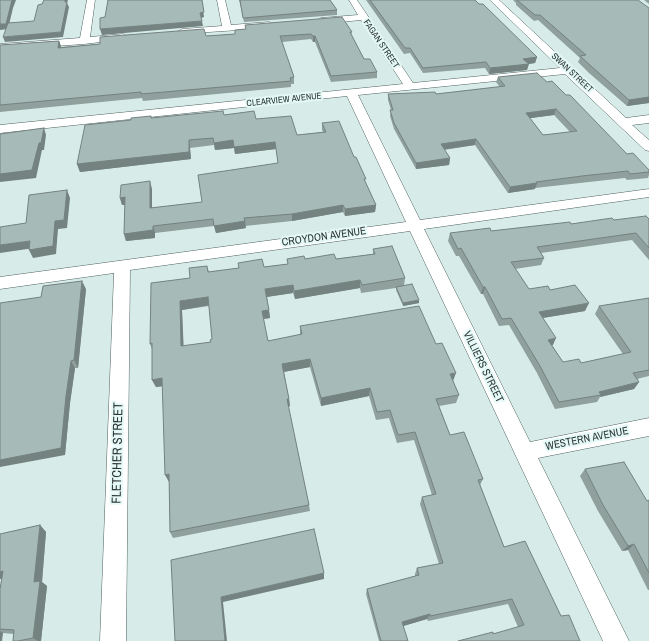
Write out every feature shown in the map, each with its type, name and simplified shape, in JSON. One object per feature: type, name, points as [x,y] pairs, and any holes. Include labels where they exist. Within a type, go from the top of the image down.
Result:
[{"type":"street","points":[[84,41],[91,0]]},
{"type":"street","points":[[221,0],[227,28]]},
{"type":"street","name":"FAGAN STREET","points":[[353,0],[410,87]]},
{"type":"street","name":"SWAN STREET","points":[[494,0],[649,147]]},
{"type":"street","points":[[310,21],[363,17]]},
{"type":"street","points":[[174,33],[280,24]]},
{"type":"street","points":[[0,47],[129,37]]},
{"type":"street","name":"CLEARVIEW AVENUE","points":[[0,129],[568,70]]},
{"type":"street","name":"VILLIERS STREET","points":[[351,93],[616,641]]},
{"type":"street","points":[[624,122],[649,119]]},
{"type":"street","name":"CROYDON AVENUE","points":[[0,283],[414,225],[649,194]]},
{"type":"street","name":"FLETCHER STREET","points":[[113,641],[122,266]]},
{"type":"street","name":"WESTERN AVENUE","points":[[524,452],[649,427]]},
{"type":"building","points":[[0,0],[12,0],[6,24],[0,24]]},
{"type":"building","points":[[44,0],[65,0],[65,2],[67,2],[61,32],[3,37],[8,23],[34,21],[38,5],[42,4]]},
{"type":"building","points":[[108,0],[202,0],[204,12],[200,13],[202,21],[100,29],[100,18],[105,17]]},
{"type":"building","points":[[240,0],[330,0],[337,10],[243,18]]},
{"type":"building","points":[[370,0],[475,0],[479,4],[483,4],[537,57],[523,59],[529,64],[490,68],[486,62],[423,68],[410,48],[405,48]]},
{"type":"building","points":[[517,0],[638,0],[649,8],[649,97],[629,100],[580,56],[586,55],[540,15],[535,15]]},
{"type":"building","points":[[342,17],[352,32],[350,32],[364,59],[370,59],[377,72],[331,76],[315,36],[311,34],[280,36],[294,77],[290,78],[291,81],[141,94],[141,92],[0,105],[0,45],[59,41],[58,48],[100,44],[100,37],[204,29],[206,36],[235,34],[235,30],[246,29],[245,25]]},
{"type":"building","points":[[537,73],[547,82],[552,81],[566,95],[570,95],[627,154],[633,153],[649,170],[649,172],[630,174],[628,171],[536,182],[537,183],[510,187],[476,139],[441,144],[450,158],[416,163],[394,123],[390,110],[393,110],[388,94],[435,92],[436,94],[505,86],[498,77]],"holes":[[[556,109],[577,131],[543,135],[526,113]]]},
{"type":"building","points":[[223,111],[224,115],[254,111],[256,119],[291,116],[297,135],[326,132],[322,123],[339,121],[354,157],[356,157],[366,179],[364,179],[376,205],[345,209],[343,205],[292,214],[244,218],[245,221],[214,226],[213,219],[153,226],[153,230],[124,234],[125,197],[120,198],[121,185],[150,181],[150,208],[202,202],[198,175],[278,163],[275,142],[234,147],[233,140],[214,143],[213,138],[189,140],[189,152],[77,164],[85,125],[131,120],[131,118],[151,116],[151,118]]},
{"type":"building","points":[[44,128],[41,143],[39,143],[32,170],[0,174],[0,134]]},
{"type":"building","points":[[67,190],[64,220],[55,221],[53,246],[29,250],[30,241],[0,245],[0,227],[26,223],[29,195]]},
{"type":"building","points":[[646,216],[649,219],[649,248],[636,233],[537,247],[544,258],[511,262],[529,289],[548,286],[550,290],[575,285],[589,303],[539,312],[556,338],[548,340],[563,362],[579,359],[581,363],[631,352],[599,306],[649,298],[649,370],[633,373],[639,382],[599,392],[601,395],[559,402],[540,366],[511,318],[502,319],[485,287],[483,287],[461,248],[458,249],[450,233],[490,228],[491,231],[570,222],[571,224],[612,218],[614,220]]},
{"type":"building","points":[[392,246],[405,278],[362,285],[360,280],[294,291],[293,285],[265,289],[269,310],[262,311],[268,341],[302,334],[300,326],[419,306],[436,344],[442,343],[456,373],[450,374],[459,395],[436,399],[450,435],[464,432],[483,479],[478,480],[504,547],[525,541],[561,616],[569,615],[580,641],[458,641],[493,632],[493,634],[524,625],[512,599],[430,616],[430,614],[402,622],[408,641],[381,641],[367,589],[419,575],[417,568],[443,563],[422,497],[436,494],[415,432],[398,435],[390,410],[377,412],[370,388],[321,398],[310,359],[282,364],[289,399],[287,399],[309,505],[170,532],[169,474],[165,475],[162,378],[152,380],[152,343],[150,344],[151,283],[190,278],[189,268],[207,266],[208,272],[239,268],[238,263],[262,259],[264,267],[288,264],[287,259],[304,256],[305,259],[334,254],[336,259],[375,254],[373,249]],"holes":[[[208,297],[212,339],[210,340],[211,342],[181,346],[180,301]]]},
{"type":"building","points":[[82,281],[74,360],[71,361],[61,448],[0,460],[0,303],[41,297],[43,286]]},
{"type":"building","points":[[412,284],[419,300],[403,303],[396,287]]},
{"type":"building","points":[[624,462],[647,501],[649,500],[649,573],[634,544],[628,546],[603,505],[585,469]]},
{"type":"building","points":[[40,525],[34,582],[40,581],[33,638],[13,641],[14,630],[0,629],[0,589],[3,571],[0,572],[0,534]]},
{"type":"building","points":[[314,529],[324,573],[221,597],[225,641],[175,641],[171,560]]}]
